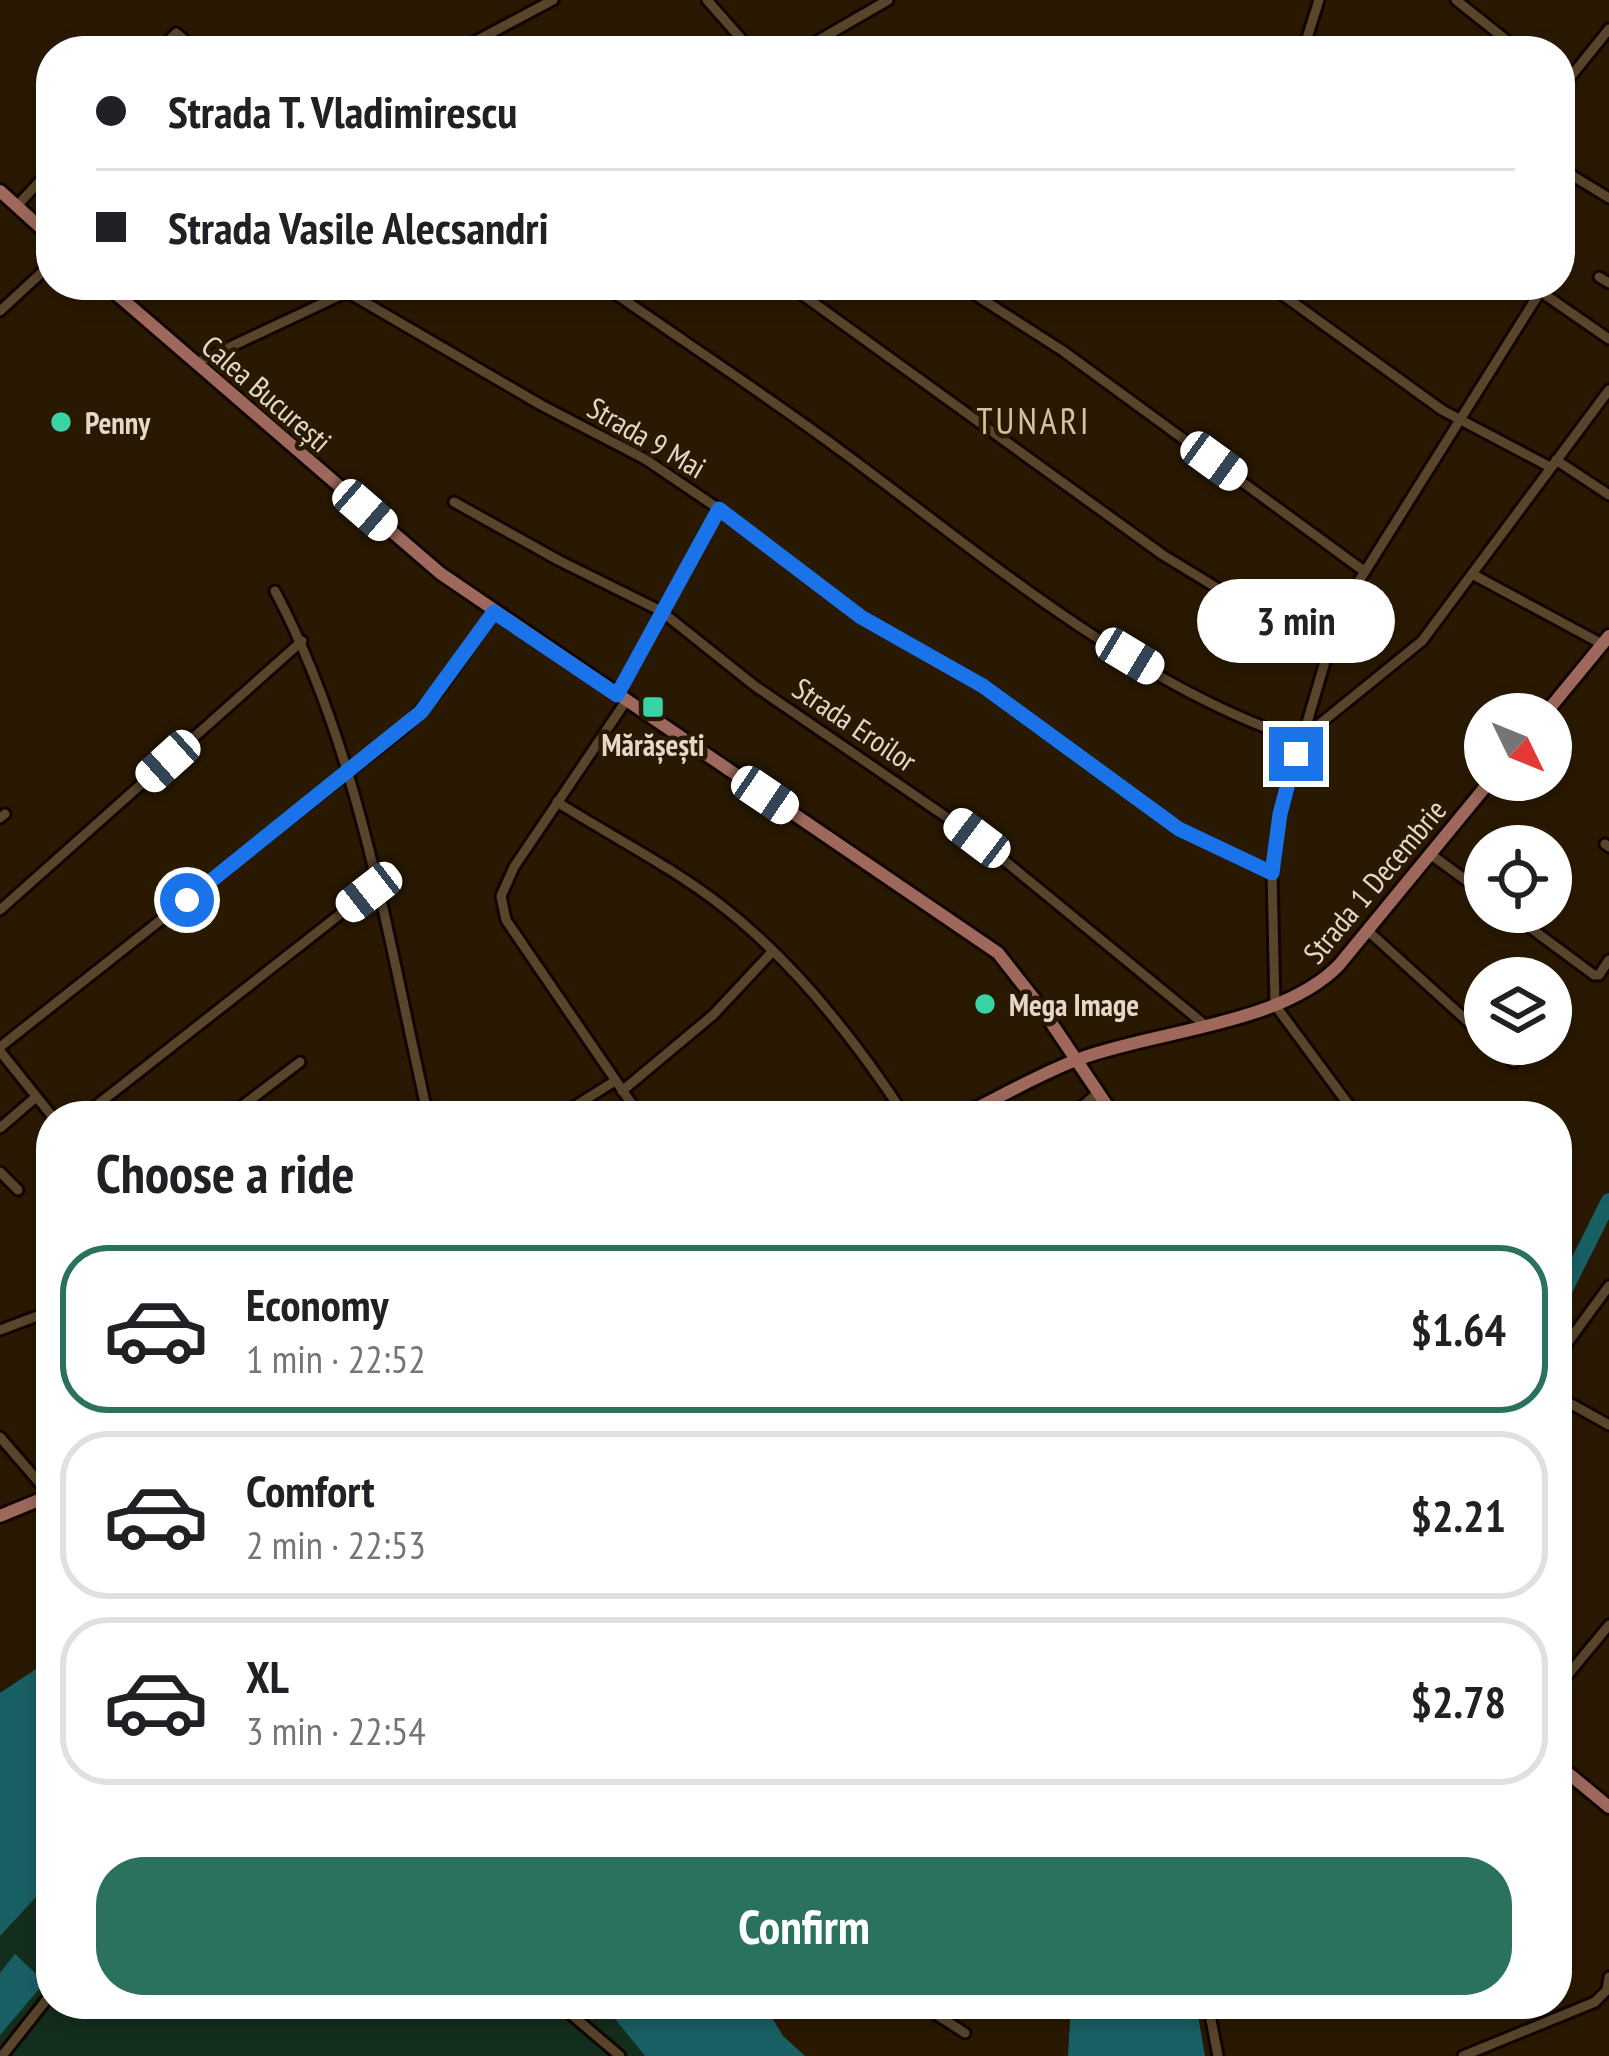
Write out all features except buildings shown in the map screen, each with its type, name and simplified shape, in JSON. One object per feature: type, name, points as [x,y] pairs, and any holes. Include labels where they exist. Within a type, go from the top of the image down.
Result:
[{"type":"main road","points":[[0,191],[36,223]]},
{"type":"main road","name":"Calea București","points":[[123,300],[423,560],[998,953],[1105,1101]]},
{"type":"main road","points":[[1562,693],[1605,640]]},
{"type":"main road","name":"Strada 1 Decembrie","points":[[992,1101],[1078,1059],[1275,1005],[1326,978],[1473,801]]},
{"type":"main road","points":[[0,1516],[36,1501]]},
{"type":"main road","points":[[1572,1776],[1609,1807]]},
{"type":"street","points":[[486,36],[553,0]]},
{"type":"street","points":[[707,0],[739,36]]},
{"type":"street","points":[[826,36],[888,0]]},
{"type":"street","points":[[1308,36],[1319,0]]},
{"type":"street","points":[[1456,0],[1501,36]]},
{"type":"street","points":[[1575,69],[1609,29]]},
{"type":"street","points":[[1575,177],[1609,198]]},
{"type":"street","points":[[17,206],[36,185]]},
{"type":"street","points":[[0,311],[36,278]]},
{"type":"street","points":[[196,363],[334,300]]},
{"type":"street","name":"Strada 9 Mai","points":[[361,300],[645,459],[861,617],[983,686],[1179,829],[1272,873]]},
{"type":"street","points":[[625,300],[842,452],[996,570],[1163,676],[1300,740]]},
{"type":"street","points":[[810,300],[1163,555],[1327,655]]},
{"type":"street","points":[[983,300],[1063,351],[1364,572]]},
{"type":"street","points":[[1290,300],[1458,420],[1553,463],[1609,495]]},
{"type":"street","points":[[1345,1101],[1275,1005],[1272,873],[1280,814],[1339,617],[1529,300]]},
{"type":"street","points":[[1552,300],[1609,339]]},
{"type":"street","points":[[1300,740],[1410,653],[1433,628],[1609,390]]},
{"type":"street","name":"Strada Eroilor","points":[[454,502],[661,610],[755,686],[977,838],[1205,1024]]},
{"type":"street","points":[[630,1101],[502,910],[502,896],[514,867],[622,698],[661,610],[719,509]]},
{"type":"street","points":[[1472,574],[1605,640]]},
{"type":"street","points":[[275,591],[302,641],[347,775],[425,1101]]},
{"type":"street","points":[[39,1101],[0,1049],[421,712],[494,612]]},
{"type":"street","points":[[0,910],[302,641]]},
{"type":"street","points":[[557,802],[718,903],[772,952],[863,1055],[895,1101]]},
{"type":"street","points":[[1430,854],[1464,879]]},
{"type":"street","points":[[102,1101],[376,886]]},
{"type":"street","points":[[1367,930],[1464,1017]]},
{"type":"street","points":[[1537,933],[1594,975],[1609,960]]},
{"type":"street","points":[[589,1101],[619,1086],[713,1015],[772,952]]},
{"type":"street","points":[[249,1101],[300,1062]]},
{"type":"street","points":[[1088,1101],[1099,1092]]},
{"type":"street","points":[[0,1128],[36,1097]]},
{"type":"street","points":[[0,1172],[17,1190]]},
{"type":"street","points":[[1572,1337],[1609,1286]]},
{"type":"street","points":[[0,1330],[36,1317]]},
{"type":"street","points":[[1572,1404],[1609,1425]]},
{"type":"street","points":[[0,1437],[36,1478]]},
{"type":"street","points":[[1572,1670],[1609,1625]]},
{"type":"street","points":[[1572,2011],[1595,2002],[1607,1990],[1609,1977]]},
{"type":"street","points":[[2,2056],[36,2013]]},
{"type":"street","points":[[577,2019],[620,2056]]},
{"type":"street","points":[[943,2019],[965,2033]]},
{"type":"street","points":[[1211,2019],[1218,2056]]},
{"type":"street","points":[[1463,2056],[1553,2019]]},
{"type":"green space","points":[[36,1897],[36,2019],[615,2019],[645,2056],[0,2056],[0,1936]]},
{"type":"water","points":[[36,1669],[36,1897],[0,1936],[0,1693]]},
{"type":"water","points":[[15,1954],[36,1974],[36,1993],[0,2035],[0,1973]]},
{"type":"water","points":[[615,2019],[773,2019],[805,2056],[645,2056]]},
{"type":"water","points":[[1070,2019],[1199,2019],[1205,2056],[1068,2056]]},
{"type":"waterway","points":[[1572,1275],[1609,1201]]},
{"type":"place","name":"Penny","points":[[61,422]]},
{"type":"place","name":"Mărășești","points":[[653,707]]},
{"type":"place","name":"Mega Image","points":[[985,1004]]},
{"type":"district","name":"TUNARI","points":[[1034,420]]},
{"type":"route","points":[[187,900],[421,712],[494,612],[617,695],[719,509],[861,617],[983,686],[1179,829],[1272,873],[1280,814],[1296,754]]}]
